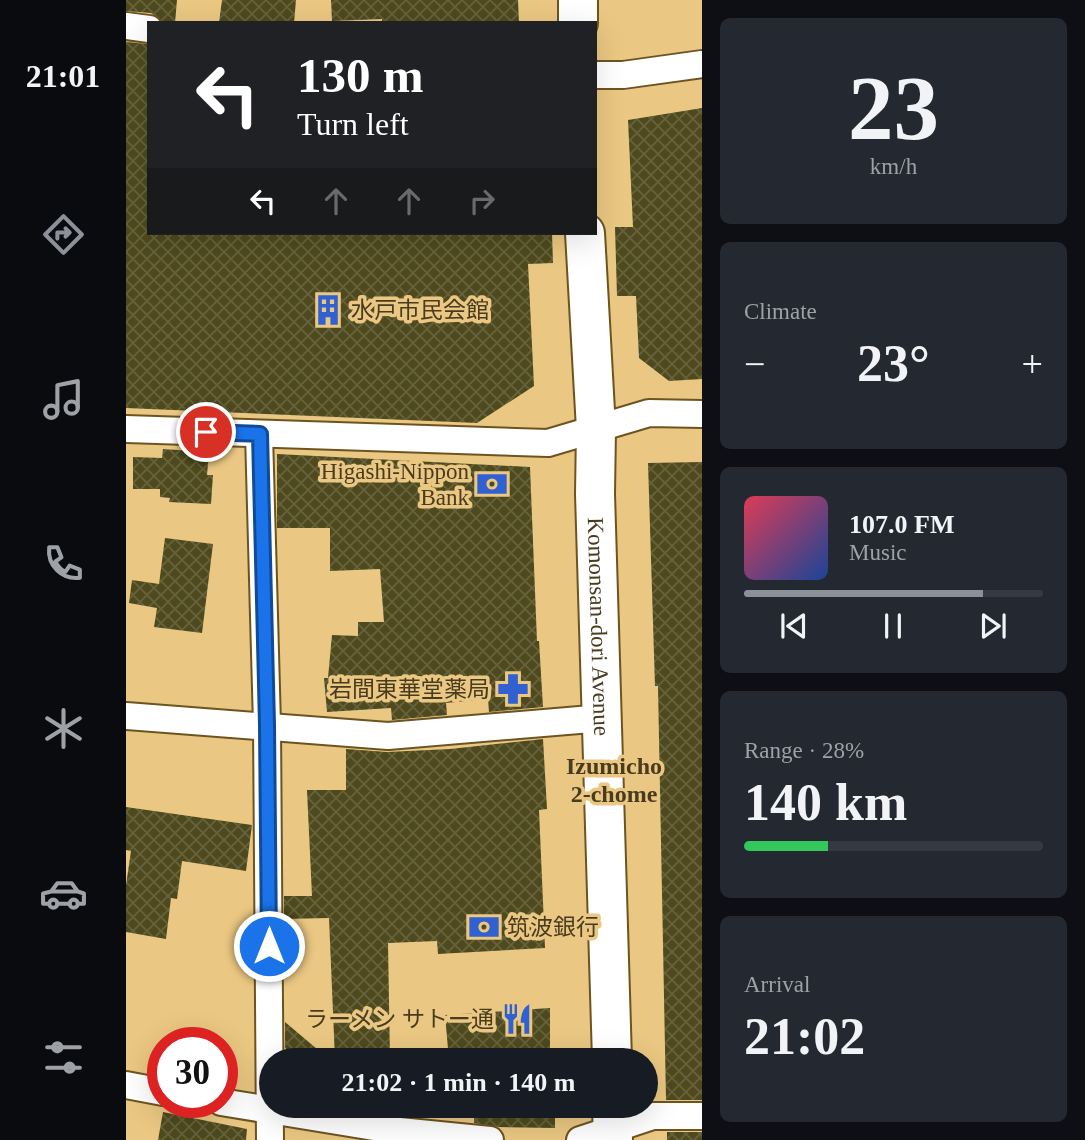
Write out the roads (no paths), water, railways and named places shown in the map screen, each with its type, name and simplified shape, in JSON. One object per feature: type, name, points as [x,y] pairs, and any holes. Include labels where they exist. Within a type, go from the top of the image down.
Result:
[{"type":"highway","points":[[578,0],[578,21]]},
{"type":"highway","name":"Komonsan-dori Avenue","points":[[585,235],[596,429],[612,1048]]},
{"type":"street","points":[[126,26],[147,29]]},
{"type":"street","points":[[597,75],[623,75],[702,64]]},
{"type":"street","points":[[126,429],[548,443],[649,414],[702,414]]},
{"type":"street","points":[[260,434],[267,725],[270,1048]]},
{"type":"street","points":[[126,716],[388,736],[603,718]]},
{"type":"street","points":[[126,1085],[147,1089]]},
{"type":"street","points":[[238,1105],[259,1109]]},
{"type":"street","points":[[604,1129],[653,1116],[702,1116]]},
{"type":"street","points":[[270,1118],[270,1140]]},
{"type":"street","points":[[315,1118],[399,1131],[490,1140]]},
{"type":"place","name":"水戸市民会館","points":[[328,310]]},
{"type":"place","name":"Higashi-Nippon Bank","points":[[492,484]]},
{"type":"place","name":"岩間東華堂薬局","points":[[513,689]]},
{"type":"place","name":"筑波銀行","points":[[484,927]]},
{"type":"place","name":"ラーメン サトー通","points":[[517,1019]]},
{"type":"district","name":"Izumicho 2-chome","points":[[614,780]]}]
